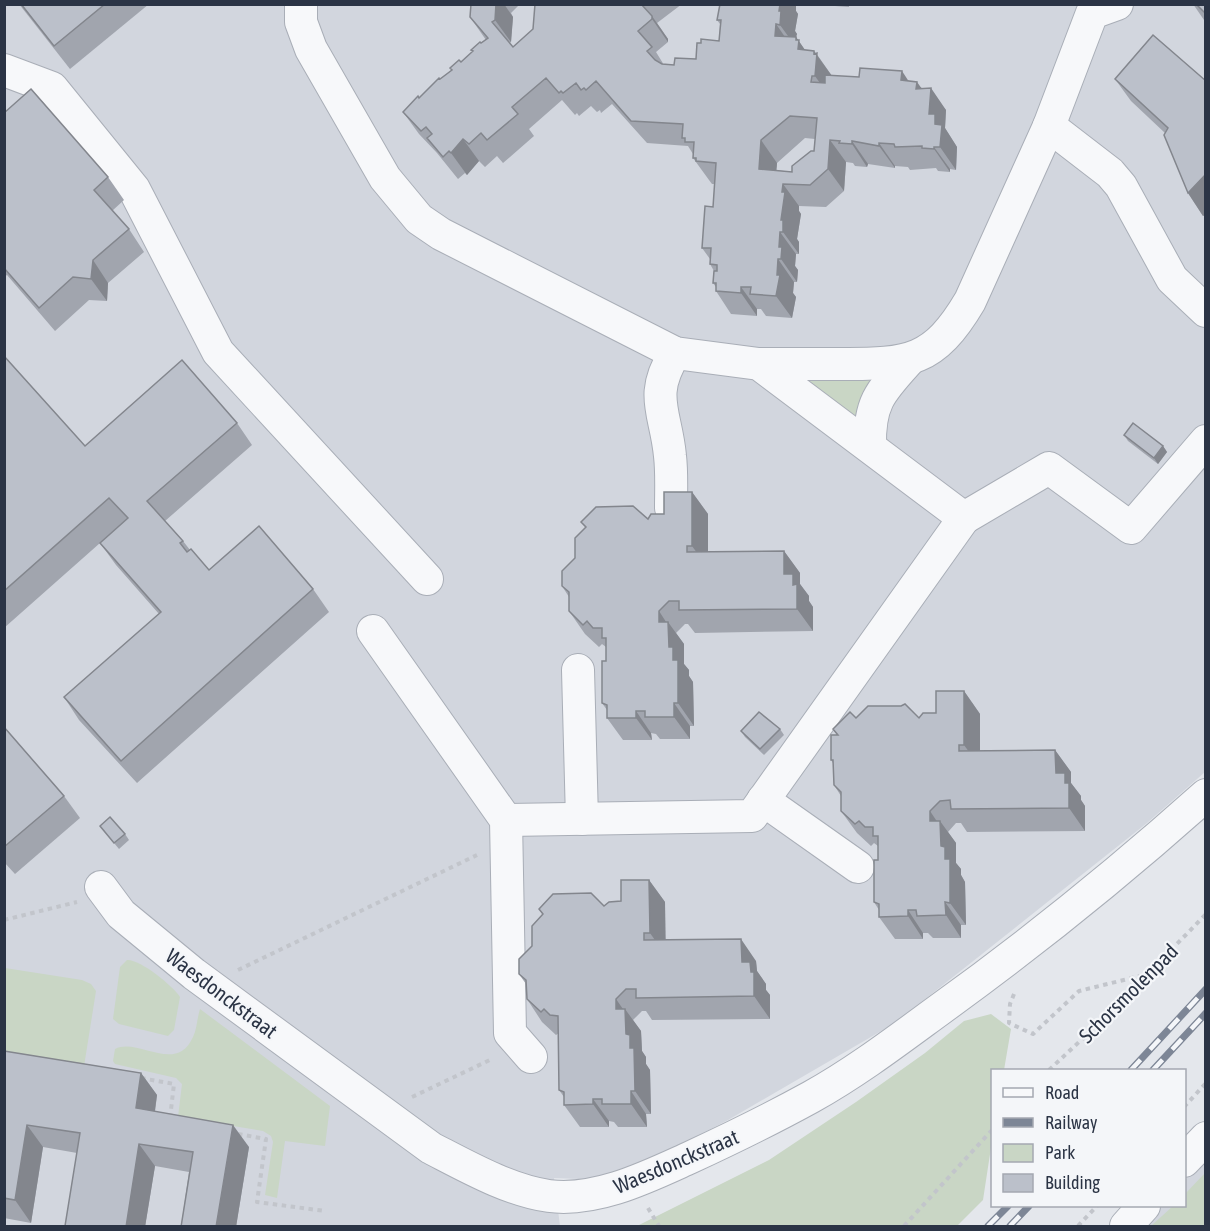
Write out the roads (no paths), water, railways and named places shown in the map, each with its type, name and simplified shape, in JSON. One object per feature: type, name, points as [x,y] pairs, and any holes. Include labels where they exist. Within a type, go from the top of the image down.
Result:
[{"type":"street","points":[[301,4],[302,22],[311,49],[386,178],[419,219],[441,234],[675,353],[759,364],[888,364],[909,360]]},
{"type":"street","points":[[870,446],[870,427],[874,406],[881,390],[909,360],[944,338],[959,320],[975,291],[1049,126],[1097,7]]},
{"type":"street","points":[[4,70],[52,88],[134,189],[218,352],[427,579]]},
{"type":"street","points":[[1049,126],[1110,173],[1121,186],[1172,279],[1206,310]]},
{"type":"street","points":[[671,508],[670,456],[660,400],[665,368],[675,353]]},
{"type":"street","points":[[759,364],[964,518]]},
{"type":"street","points":[[507,830],[582,819],[752,816],[964,518],[1049,468],[1131,528],[1206,441]]},
{"type":"street","points":[[373,631],[507,830],[510,1033],[525,1051]]},
{"type":"street","points":[[578,670],[582,819]]},
{"type":"street","name":"Waesdonckstraat","points":[[101,887],[121,914],[208,984],[431,1148],[513,1186],[549,1196],[582,1195],[607,1190],[651,1176],[724,1142],[813,1096],[893,1044],[1020,950],[1097,889],[1206,795]]},
{"type":"street","points":[[763,800],[858,867]]},
{"type":"street","points":[[1186,1160],[1206,1138]]},
{"type":"street","points":[[1125,1227],[1143,1207]]},
{"type":"railway","points":[[1132,1069],[1206,989]]},
{"type":"railway","points":[[1154,1069],[1206,1013]]},
{"type":"railway","points":[[988,1226],[1007,1207]]},
{"type":"railway","points":[[1010,1226],[1028,1207]]}]
